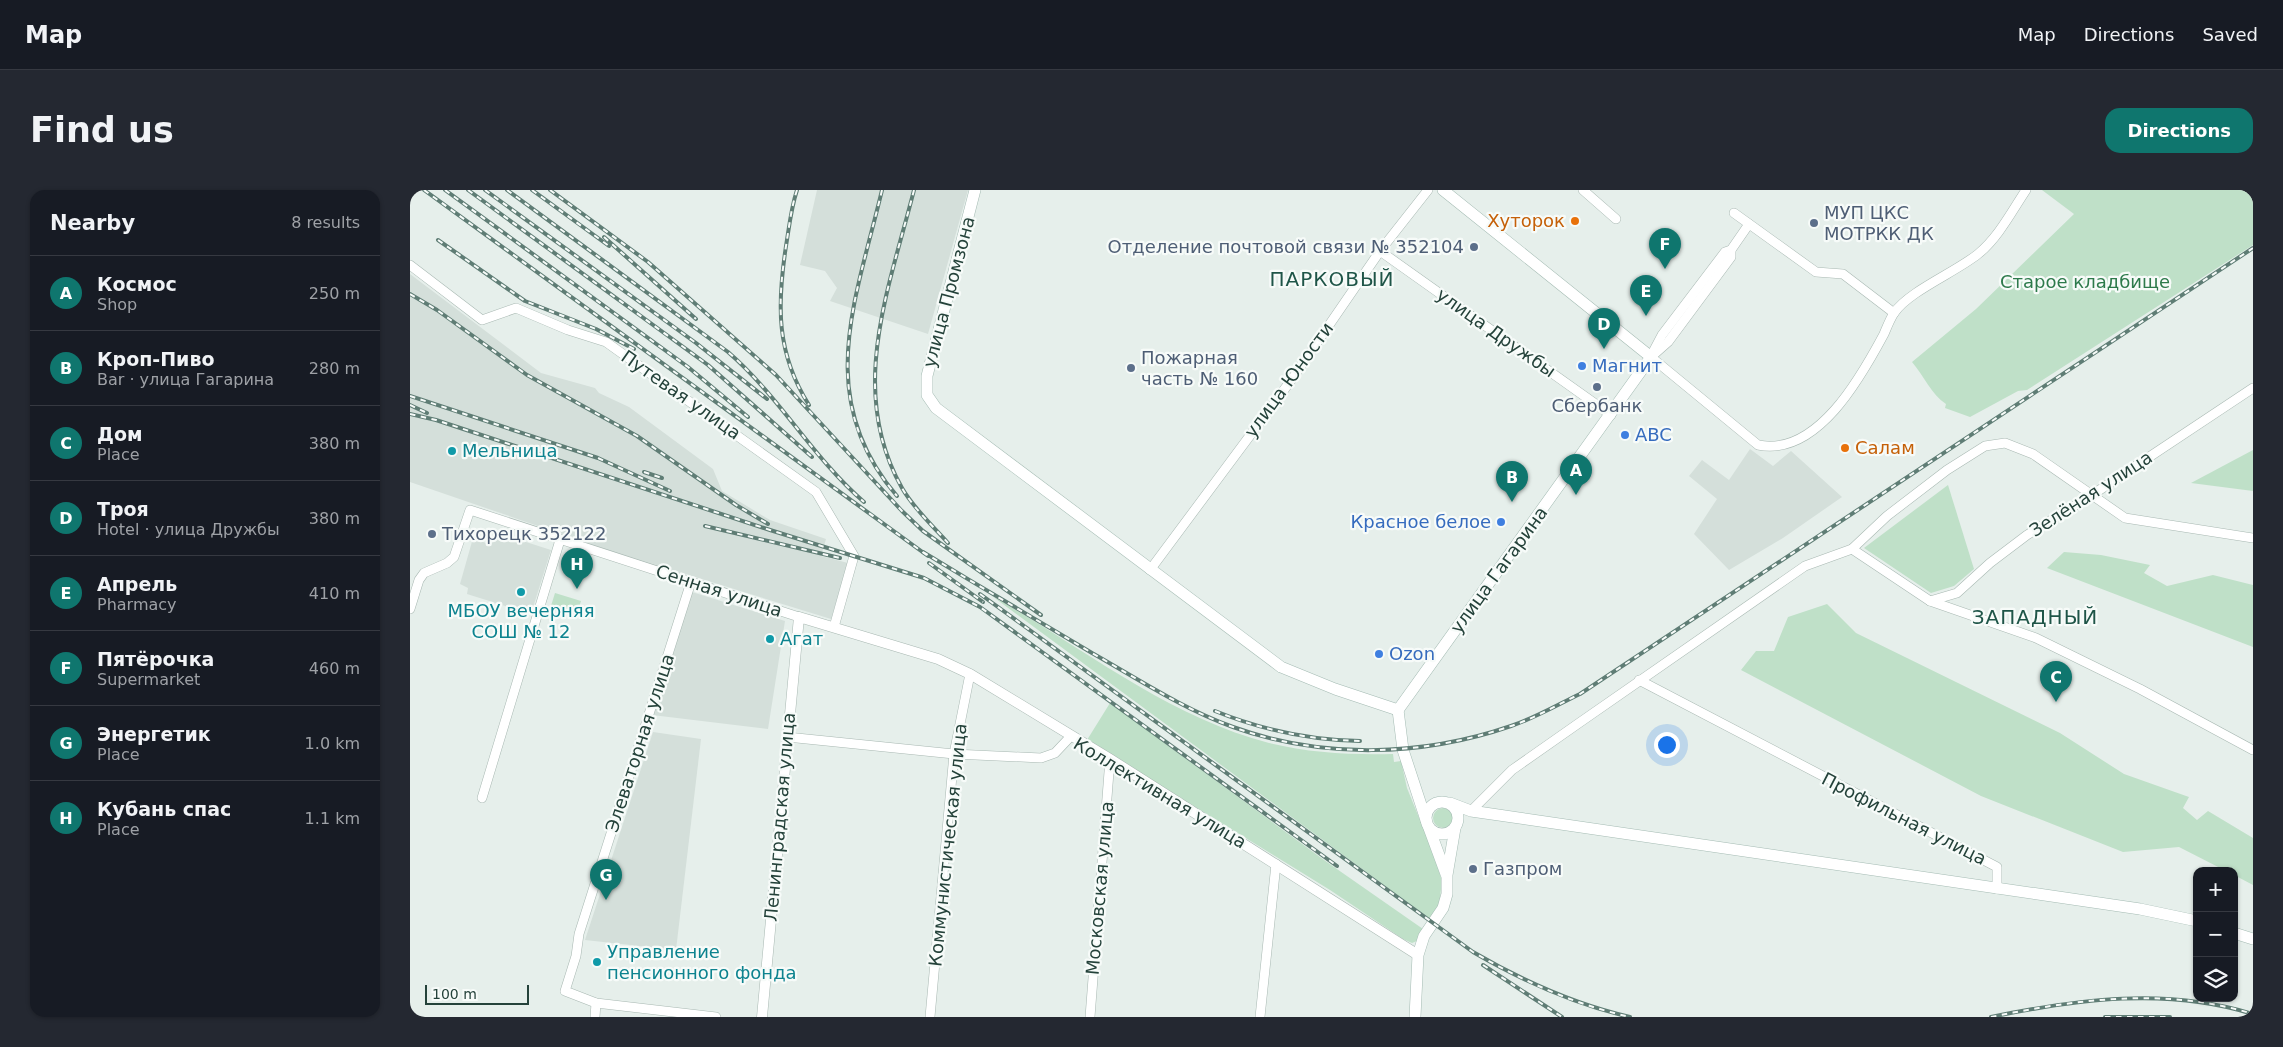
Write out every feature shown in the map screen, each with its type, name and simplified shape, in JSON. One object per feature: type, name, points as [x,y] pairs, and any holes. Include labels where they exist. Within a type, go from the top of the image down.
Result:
[{"type":"main road","name":"улица Промзона","points":[[975,190],[927,376],[927,395],[936,408],[955,424],[1150,570]]},
{"type":"main road","points":[[1443,190],[1651,357]]},
{"type":"main road","name":"улица Гагарина","points":[[1398,710],[1651,357]]},
{"type":"main road","points":[[1150,570],[1281,667],[1335,689],[1398,710],[1403,750],[1447,875]]},
{"type":"main road","points":[[1417,789],[1448,803],[1472,810],[1997,889]]},
{"type":"main road","points":[[1414,1017],[1418,955],[1424,936],[1443,908],[1447,894],[1447,875],[1457,824],[1457,811],[1448,803],[1440,802],[1432,806],[1427,812],[1427,822],[1432,831],[1440,834],[1449,833],[1457,824],[1472,810]]},
{"type":"main road","name":"Профильная улица","points":[[1997,889],[2140,909],[2193,921]]},
{"type":"main road","points":[[2238,934],[2253,939]]},
{"type":"street","name":"улица Юности","points":[[1150,570],[1292,380],[1380,251],[1428,190]]},
{"type":"street","points":[[1583,190],[1616,219]]},
{"type":"street","points":[[1651,357],[1758,445],[1786,444],[1806,434],[1825,421],[1845,398],[1864,370],[1894,313],[1920,291],[1979,254],[2026,190]]},
{"type":"street","points":[[1734,213],[1816,272],[1844,274],[1894,313]]},
{"type":"street","name":"улица Гагарина","points":[[1651,357],[1662,335],[1725,252],[1731,250],[1749,224]]},
{"type":"street","name":"улица Дружбы","points":[[1380,251],[1611,415]]},
{"type":"street","name":"Путевая улица","points":[[410,265],[482,320],[516,308],[568,330],[606,342],[816,492],[854,556],[834,627]]},
{"type":"street","name":"Зелёная улица","points":[[1930,601],[1957,593],[1990,563],[2027,535],[2092,495],[2253,388]]},
{"type":"street","points":[[1472,810],[1512,770],[1805,566],[1852,549],[1887,516],[1947,470],[1985,446],[2005,443],[2033,454],[2125,518],[2253,538]]},
{"type":"street","name":"Сенная улица","points":[[410,609],[419,580],[424,573],[447,563],[454,557],[470,510],[691,582],[938,659],[970,674],[1070,736]]},
{"type":"street","points":[[482,798],[560,540]]},
{"type":"street","points":[[1852,549],[1930,601],[2036,638],[2140,689],[2253,750]]},
{"type":"street","name":"Элеваторная улица","points":[[596,1004],[565,991],[576,956],[579,934],[691,582]]},
{"type":"street","name":"Ленинградская улица","points":[[762,1017],[787,737],[800,616]]},
{"type":"street","name":"Коммунистическая улица","points":[[930,1017],[954,754],[970,674]]},
{"type":"street","name":"Профильная улица","points":[[1640,680],[1997,867],[1997,889]]},
{"type":"street","name":"Коллективная улица","points":[[787,737],[954,754],[1040,758],[1055,753],[1070,736],[1110,759],[1418,955]]},
{"type":"street","name":"Московская улица","points":[[1090,1017],[1110,759]]},
{"type":"street","points":[[1260,1017],[1276,864]]},
{"type":"street","points":[[595,1017],[596,1004],[716,1017]]},
{"type":"shaded area","points":[[817,190],[968,190],[928,334],[830,301],[837,288],[825,271],[800,265]]},
{"type":"shaded area","points":[[410,274],[541,373],[595,388],[599,393],[629,407],[713,469],[722,491],[770,520],[826,539],[821,556],[848,563],[831,619],[611,551],[410,482]]},
{"type":"shaded area","points":[[1750,449],[1773,466],[1791,451],[1842,497],[1783,538],[1729,570],[1694,534],[1717,499],[1689,476],[1702,460],[1729,480]]},
{"type":"shaded area","points":[[495,532],[551,550],[531,614],[467,594],[468,588],[460,584],[473,538],[491,545]]},
{"type":"shaded area","points":[[692,592],[785,621],[768,729],[652,715]]},
{"type":"shaded area","points":[[653,732],[701,739],[676,950],[585,940]]},
{"type":"green space","name":"Старое кладбище","points":[[2042,190],[2253,190],[2253,245],[2027,390],[2018,391],[1970,417],[1945,408],[1946,404],[1932,390],[1912,362],[1976,309],[2074,214]]},
{"type":"green space","points":[[2253,450],[2253,491],[2191,483]]},
{"type":"green space","points":[[1948,485],[1974,569],[1954,586],[1931,593],[1864,548]]},
{"type":"green space","points":[[2064,552],[2101,555],[2150,565],[2144,573],[2167,586],[2213,575],[2253,585],[2253,647],[2047,568]]},
{"type":"green space","points":[[555,593],[581,601],[576,617],[550,609]]},
{"type":"green space","points":[[992,596],[1161,699],[1232,731],[1269,743],[1300,749],[1346,754],[1393,754],[1394,762],[1401,761],[1407,788],[1434,855],[1442,881],[1439,906],[1430,919]]},
{"type":"green space","points":[[1827,604],[1856,633],[2060,733],[2124,774],[2189,797],[2183,808],[2197,820],[2208,811],[2253,838],[2253,885],[2238,877],[2238,867],[2218,867],[2179,847],[2123,852],[1981,796],[1741,670],[1756,651],[1774,651],[1788,617]]},
{"type":"green space","points":[[1110,703],[1324,860],[1423,929],[1417,941],[1412,943],[1403,939],[1330,890],[1087,740]]},
{"type":"green space","points":[[1443,808],[1450,811],[1453,818],[1450,825],[1443,828],[1436,825],[1433,818],[1436,811]]},
{"type":"railway","points":[[424,190],[928,556]]},
{"type":"railway","points":[[445,190],[688,367],[748,417]]},
{"type":"railway","points":[[468,190],[708,365],[812,457]]},
{"type":"railway","points":[[485,190],[696,343],[767,399]]},
{"type":"railway","points":[[507,190],[728,352],[764,388],[828,466],[864,502]]},
{"type":"railway","points":[[532,190],[609,246]]},
{"type":"railway","points":[[550,190],[648,262],[776,375],[902,511],[923,531],[1041,615]]},
{"type":"railway","points":[[797,190],[783,268],[781,288],[782,328],[790,367],[809,405]]},
{"type":"railway","points":[[882,190],[853,309],[848,348],[848,385],[856,422],[871,459],[897,496]]},
{"type":"railway","points":[[914,190],[885,302],[878,340],[875,377],[877,414],[886,451],[902,488],[918,510],[948,543]]},
{"type":"railway","points":[[604,237],[696,319]]},
{"type":"railway","points":[[438,240],[525,301],[596,329],[634,349]]},
{"type":"railway","points":[[923,552],[1161,693],[1214,720],[1267,737],[1301,745],[1336,749],[1372,750],[1442,744],[1520,723],[1580,694],[2253,248]]},
{"type":"railway","points":[[410,294],[437,310],[527,375],[637,436],[736,505],[768,524]]},
{"type":"railway","points":[[410,396],[598,458],[670,491]]},
{"type":"railway","points":[[410,405],[427,413]]},
{"type":"railway","points":[[410,414],[436,420],[770,530],[924,578],[980,607],[1337,866]]},
{"type":"railway","points":[[644,472],[662,478]]},
{"type":"railway","points":[[705,526],[840,558]]},
{"type":"railway","points":[[929,563],[983,602]]},
{"type":"railway","points":[[980,594],[1473,952],[1549,991],[1609,1012],[1630,1017]]},
{"type":"railway","points":[[1215,711],[1250,724],[1286,733],[1322,739],[1360,741]]},
{"type":"railway","points":[[1483,965],[1562,1017]]},
{"type":"railway","points":[[1991,1017],[2089,1001],[2155,998],[2221,1006],[2253,1014]]},
{"type":"railway","points":[[2105,1017],[2170,1017]]},
{"type":"place","name":"Хуторок","points":[[1575,221]]},
{"type":"place","name":"МУП ЦКС МОТРКК ДК","points":[[1814,223]]},
{"type":"place","name":"Отделение почтовой связи № 352104","points":[[1474,247]]},
{"type":"place","name":"Пятёрочка","points":[[1665,269]]},
{"type":"place","name":"Апрель","points":[[1646,316]]},
{"type":"place","name":"Троя","points":[[1604,349]]},
{"type":"place","name":"Магнит","points":[[1582,366]]},
{"type":"place","name":"Пожарная часть № 160","points":[[1131,368]]},
{"type":"place","name":"Сбербанк","points":[[1597,387]]},
{"type":"place","name":"ABC","points":[[1625,435]]},
{"type":"place","name":"Салам","points":[[1845,448]]},
{"type":"place","name":"Мельница","points":[[452,451]]},
{"type":"place","name":"Космос","points":[[1576,495]]},
{"type":"place","name":"Кроп-Пиво","points":[[1512,502]]},
{"type":"place","name":"Красное белое","points":[[1501,522]]},
{"type":"place","name":"Тихорецк 352122","points":[[432,534]]},
{"type":"place","name":"Кубань спас","points":[[577,589]]},
{"type":"place","name":"МБОУ вечерняя СОШ № 12","points":[[521,592]]},
{"type":"place","name":"Агат","points":[[770,639]]},
{"type":"place","name":"Ozon","points":[[1379,654]]},
{"type":"place","name":"Дом","points":[[2056,702]]},
{"type":"place","name":"Газпром","points":[[1473,869]]},
{"type":"place","name":"Энергетик","points":[[606,900]]},
{"type":"place","name":"Управление пенсионного фонда","points":[[597,962]]},
{"type":"district","name":"ПАРКОВЫЙ","points":[[1332,279]]},
{"type":"district","name":"ЗАПАДНЫЙ","points":[[2035,617]]}]
